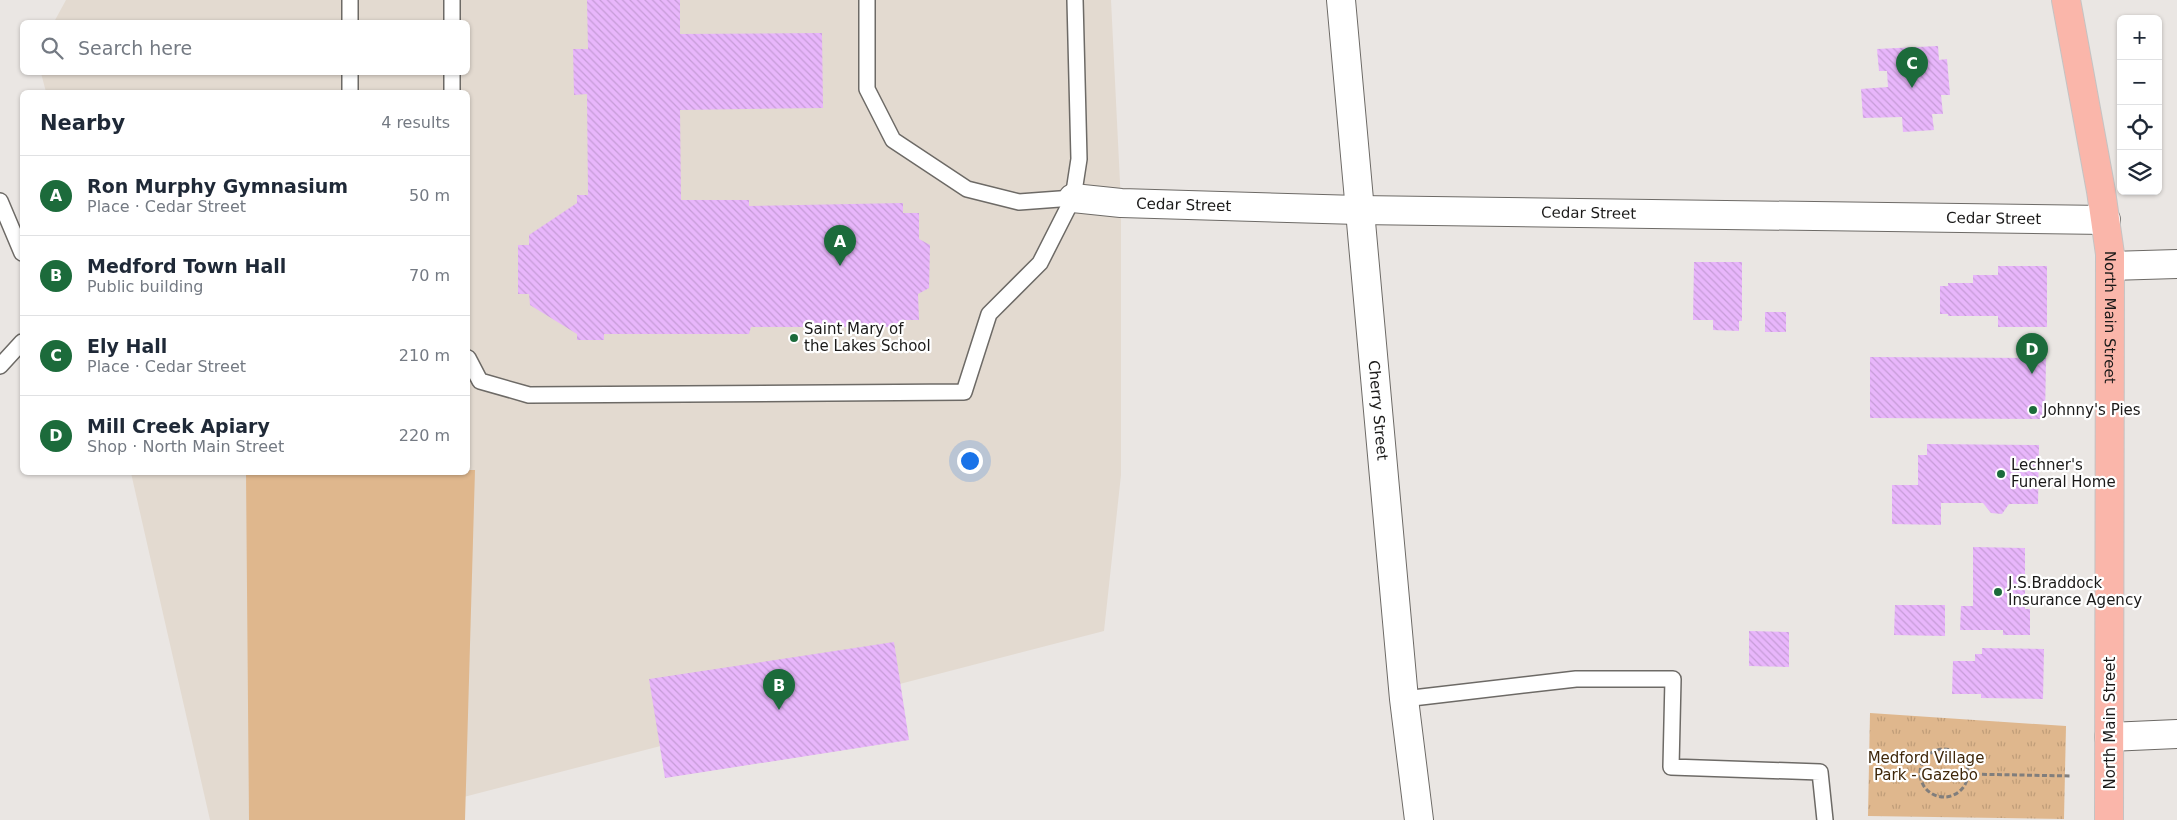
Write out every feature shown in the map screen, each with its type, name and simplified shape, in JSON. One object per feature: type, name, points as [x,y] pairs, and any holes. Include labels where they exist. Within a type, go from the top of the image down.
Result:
[{"type":"main road","name":"North Main Street","points":[[2066,0],[2106,220],[2110,266],[2110,820]]},
{"type":"street","name":"Cherry Street","points":[[1341,0],[1358,210],[1404,699],[1419,820]]},
{"type":"street","name":"Cedar Street","points":[[1072,198],[1121,203],[1358,210],[2106,220]]},
{"type":"street","points":[[2110,266],[2177,264]]},
{"type":"street","points":[[2110,737],[2177,734]]},
{"type":"lane","points":[[350,0],[350,20]]},
{"type":"lane","points":[[452,0],[452,20]]},
{"type":"lane","points":[[867,0],[867,89],[893,140],[967,190],[1018,202],[1072,198]]},
{"type":"lane","points":[[470,366],[474,382],[529,395],[964,392],[989,314],[1040,263],[1072,198],[1080,159],[1075,0]]},
{"type":"lane","points":[[350,75],[350,90]]},
{"type":"lane","points":[[452,75],[452,90]]},
{"type":"lane","points":[[0,201],[20,248]]},
{"type":"lane","points":[[0,366],[20,344]]},
{"type":"lane","points":[[1404,699],[1576,679],[1673,679],[1671,767],[1820,772],[1825,820]]},
{"type":"path","points":[[1944,750],[1955,752],[1963,759],[1967,774],[1962,789],[1954,795],[1943,797],[1933,795],[1925,788],[1920,778],[1921,768],[1926,758],[1934,752],[1944,750]]},
{"type":"path","points":[[1967,774],[2071,776]]},
{"type":"shaded area","name":"Saint Mary of the Lakes School","points":[[66,0],[1111,0],[1121,203],[1121,475],[1104,631],[375,820],[210,820],[131,475],[470,475],[470,90],[45,90],[42,75],[470,75],[470,20],[55,20]]},
{"type":"green space","points":[[470,470],[475,470],[465,820],[249,820],[246,475],[470,475]]},
{"type":"green space","name":"Medford Village Park - Gazebo","points":[[1870,713],[2066,726],[2064,819],[1868,816]]},
{"type":"building","points":[[587,0],[680,0],[680,34],[822,33],[823,108],[680,110],[681,200],[749,200],[749,206],[903,203],[903,213],[919,213],[919,239],[930,245],[929,288],[918,294],[919,320],[903,320],[903,327],[751,327],[749,334],[604,334],[604,340],[577,340],[577,334],[530,305],[529,294],[518,294],[518,245],[529,245],[529,235],[577,203],[577,195],[588,195],[587,94],[574,95],[573,49],[588,49]]},
{"type":"building","points":[[1938,46],[1939,60],[1947,59],[1950,95],[1941,95],[1943,114],[1932,114],[1934,130],[1903,132],[1902,117],[1863,118],[1861,89],[1888,87],[1887,71],[1879,71],[1877,49]]},
{"type":"building","points":[[1694,262],[1742,262],[1742,321],[1739,321],[1739,331],[1713,330],[1713,320],[1693,320]]},
{"type":"building","points":[[1998,266],[2047,266],[2047,327],[1998,327],[1998,316],[1948,316],[1948,314],[1940,314],[1940,286],[1948,286],[1948,283],[1973,283],[1973,275],[1998,275]]},
{"type":"building","points":[[1765,312],[1786,312],[1786,332],[1765,332]]},
{"type":"building","points":[[1870,357],[2046,358],[2045,419],[1870,418]]},
{"type":"building","points":[[1927,444],[2039,445],[2038,504],[2009,504],[2002,514],[1991,513],[1983,503],[1941,503],[1941,525],[1892,524],[1892,485],[1918,485],[1918,455],[1927,455]]},
{"type":"building","points":[[1973,547],[2025,548],[2025,609],[2030,609],[2030,635],[2003,635],[2003,630],[1960,630],[1961,606],[1973,606]]},
{"type":"building","points":[[1895,605],[1945,605],[1945,636],[1894,635]]},
{"type":"building","points":[[1749,631],[1789,632],[1789,667],[1749,666]]},
{"type":"building","points":[[894,642],[909,740],[665,778],[649,679]]},
{"type":"building","points":[[1982,648],[2044,649],[2043,699],[1981,698],[1981,694],[1952,694],[1953,661],[1975,661],[1975,654],[1982,654]]},
{"type":"place","name":"Ely Hall","points":[[1912,88]]},
{"type":"place","name":"Ron Murphy Gymnasium","points":[[840,266]]},
{"type":"place","name":"Saint Mary of the Lakes School","points":[[794,338]]},
{"type":"place","name":"Mill Creek Apiary","points":[[2032,374]]},
{"type":"place","name":"Johnny's Pies","points":[[2033,410]]},
{"type":"place","name":"Lechner's Funeral Home","points":[[2001,474]]},
{"type":"place","name":"J.S.Braddock Insurance Agency","points":[[1998,592]]},
{"type":"place","name":"Medford Town Hall","points":[[779,710]]}]
